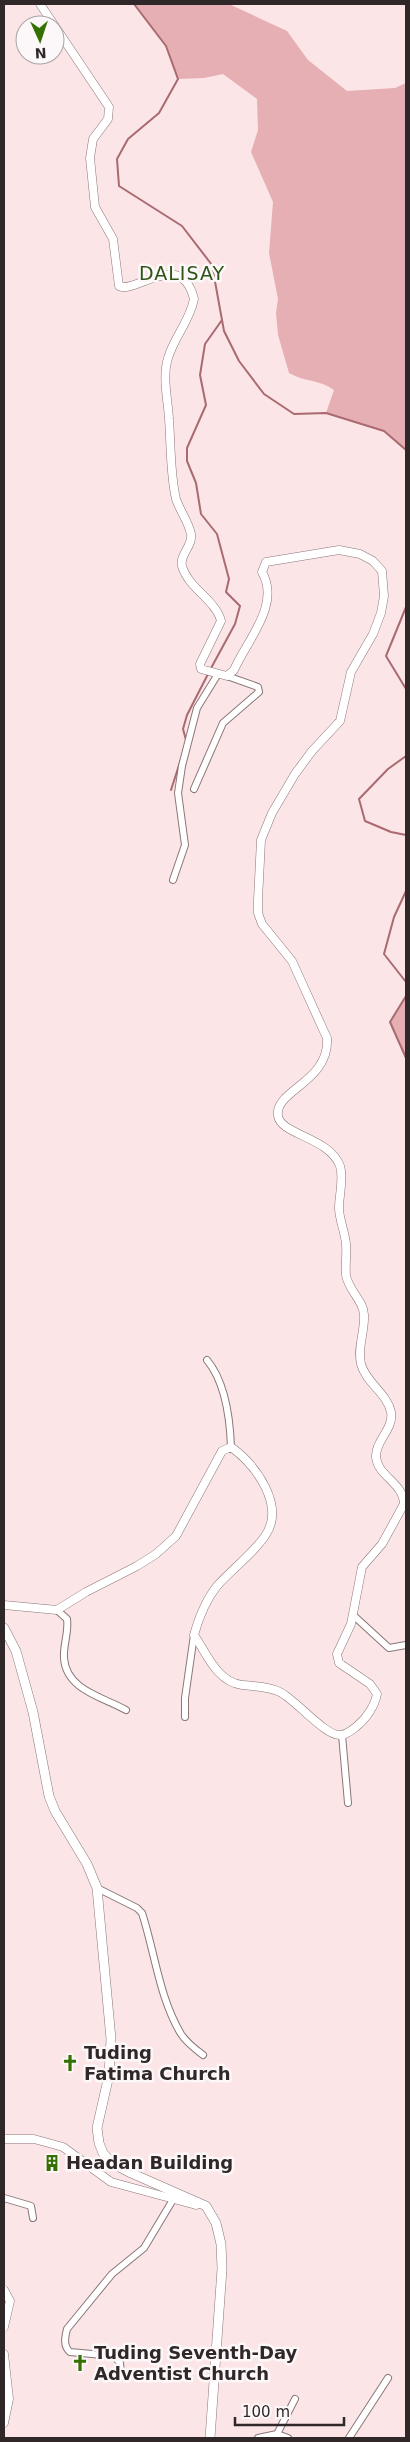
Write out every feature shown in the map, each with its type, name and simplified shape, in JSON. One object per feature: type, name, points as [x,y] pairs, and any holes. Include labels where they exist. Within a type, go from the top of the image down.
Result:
[{"type":"main road","points":[[4,1628],[16,1651],[33,1712],[49,1796],[55,1811],[87,1864],[97,1888],[111,2039],[109,2074],[97,2128],[99,2144],[103,2153],[112,2162],[131,2173],[206,2206],[216,2223],[221,2244],[222,2268],[210,2438]]},
{"type":"street","points":[[40,4],[109,107],[108,119],[93,139],[90,158],[95,207],[113,239],[119,286],[128,288],[157,275],[168,275],[179,278],[188,284],[194,299],[185,324],[168,357],[166,382],[172,471],[176,497],[189,527],[191,540],[182,558],[182,566],[198,591],[220,615],[221,621],[200,664],[201,669],[258,687],[259,692],[223,723],[194,789]]},
{"type":"street","points":[[194,1635],[221,1677],[229,1682],[278,1691],[292,1700],[328,1733],[348,1734],[363,1721],[376,1700],[377,1694],[370,1684],[339,1664],[337,1654],[353,1615],[362,1567],[382,1544],[401,1511],[403,1496],[400,1488],[381,1469],[377,1462],[378,1448],[390,1424],[391,1413],[387,1403],[369,1382],[361,1364],[359,1346],[364,1316],[348,1284],[346,1274],[346,1248],[339,1208],[341,1169],[329,1149],[287,1128],[280,1122],[278,1114],[279,1103],[318,1070],[328,1051],[327,1038],[292,961],[262,924],[258,913],[261,840],[272,813],[301,767],[340,720],[351,672],[373,634],[380,613],[384,596],[382,571],[373,561],[360,554],[339,550],[266,562],[262,572],[268,582],[268,598],[262,619],[234,670],[227,676]]},
{"type":"street","points":[[173,880],[185,845],[178,792],[182,766],[197,708],[213,678],[218,674]]},
{"type":"street","points":[[185,1717],[185,1698],[194,1635],[199,1618],[217,1586],[265,1537],[272,1521],[273,1512],[266,1487],[231,1447],[229,1412],[216,1373],[207,1360]]},
{"type":"street","points":[[57,1610],[110,1578],[137,1566],[156,1554],[176,1536],[222,1451],[231,1447]]},
{"type":"street","points":[[4,1605],[57,1610],[64,1614],[67,1619],[64,1656],[68,1674],[80,1688],[126,1710]]},
{"type":"street","points":[[353,1615],[389,1648],[406,1645]]},
{"type":"street","points":[[342,1735],[348,1803]]},
{"type":"street","points":[[97,1888],[137,1908],[142,1913],[165,1997],[181,2034],[203,2055]]},
{"type":"street","points":[[4,2139],[34,2139],[63,2147],[111,2182],[206,2206]]},
{"type":"street","points":[[4,2198],[31,2206],[33,2218]]},
{"type":"street","points":[[121,2373],[120,2362],[114,2356],[70,2352],[66,2345],[65,2335],[67,2329],[112,2274],[144,2248],[174,2198]]},
{"type":"street","points":[[4,2290],[10,2301],[4,2326]]},
{"type":"street","points":[[4,2354],[9,2399],[4,2423]]},
{"type":"street","points":[[349,2438],[388,2378]]},
{"type":"street","points":[[277,2434],[295,2399]]},
{"type":"street","points":[[258,2438],[277,2434],[288,2438]]},
{"type":"shaded area","points":[[134,4],[229,4],[287,31],[308,60],[347,91],[395,88],[406,83],[406,450],[384,431],[326,413],[334,390],[323,384],[289,373],[278,335],[276,313],[278,299],[269,253],[273,202],[251,152],[258,130],[257,99],[223,74],[204,78],[178,79],[166,46]]},
{"type":"shaded area","points":[[406,996],[406,1058],[390,1022]]},
{"type":"waterway","points":[[134,4],[166,46],[178,79],[159,113],[128,139],[117,159],[119,186],[182,226],[212,265],[224,331],[239,361],[264,394],[294,414],[326,413],[384,431],[406,450]]},
{"type":"waterway","points":[[210,670],[235,624],[240,606],[226,592],[229,579],[217,534],[201,514],[196,483],[187,461],[187,448],[206,405],[200,375],[205,344],[222,320]]},
{"type":"waterway","points":[[406,607],[386,656],[406,689]]},
{"type":"waterway","points":[[186,740],[183,729],[187,715],[208,674]]},
{"type":"waterway","points":[[406,756],[388,769],[359,799],[365,821],[391,832],[406,835]]},
{"type":"waterway","points":[[171,790],[181,759]]},
{"type":"waterway","points":[[406,891],[394,917],[384,954],[406,982]]},
{"type":"waterway","points":[[406,996],[390,1022],[406,1058]]},
{"type":"place","name":"Tuding Fatima Church","points":[[70,2063]]},
{"type":"place","name":"Headan Building","points":[[52,2163]]},
{"type":"place","name":"Tuding Seventh-Day Adventist Church","points":[[80,2363]]},
{"type":"district","name":"DALISAY","points":[[182,273]]}]
